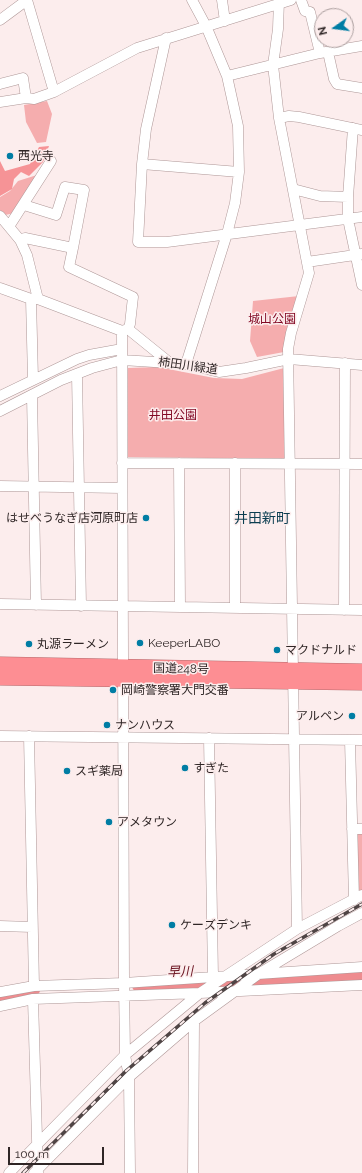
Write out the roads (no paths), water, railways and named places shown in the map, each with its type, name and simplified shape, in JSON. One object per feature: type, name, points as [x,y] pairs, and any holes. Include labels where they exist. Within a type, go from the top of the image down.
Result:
[{"type":"highway","name":"国道248号","points":[[0,664],[123,673],[294,677],[362,683]]},
{"type":"highway","name":"国道248号","points":[[294,677],[362,672]]},
{"type":"highway","name":"国道248号","points":[[0,678],[123,673]]},
{"type":"street","points":[[0,20],[27,0],[54,92]]},
{"type":"street","points":[[186,364],[227,234],[235,203],[239,172],[238,126],[227,76],[206,26],[192,0]]},
{"type":"street","points":[[222,0],[225,21]]},
{"type":"street","points":[[0,102],[26,98],[34,99],[54,92],[137,48],[225,21],[279,2],[291,0]]},
{"type":"street","points":[[301,0],[305,11],[310,12],[334,80],[337,84],[362,88]]},
{"type":"street","points":[[279,2],[273,65],[279,118],[309,273],[291,333],[288,349],[298,929]]},
{"type":"street","points":[[166,38],[146,129],[142,164],[138,242],[167,242],[362,218]]},
{"type":"street","points":[[227,76],[324,53],[362,46]]},
{"type":"street","points":[[0,84],[23,78],[26,98]]},
{"type":"street","points":[[279,118],[289,116],[299,117],[358,129],[348,197],[348,219],[359,254],[362,285]]},
{"type":"street","points":[[10,225],[51,161]]},
{"type":"street","points":[[142,164],[239,172]]},
{"type":"street","points":[[24,205],[56,215],[64,187],[84,190],[69,267],[134,297],[125,330],[122,350],[124,983],[125,1055],[129,1077],[130,1173]]},
{"type":"street","points":[[293,189],[320,196],[348,197]]},
{"type":"street","points":[[0,216],[10,225],[20,240],[27,255],[35,299],[33,379]]},
{"type":"street","points":[[20,240],[25,238],[73,248]]},
{"type":"street","points":[[307,262],[359,254]]},
{"type":"street","points":[[0,288],[125,330],[170,363]]},
{"type":"street","points":[[0,396],[33,379],[89,355],[122,350]]},
{"type":"street","name":"柿田川緑道","points":[[0,411],[61,380],[122,360],[186,364],[219,372],[289,359],[362,365]]},
{"type":"street","points":[[344,610],[346,363]]},
{"type":"street","points":[[76,374],[81,606]]},
{"type":"street","points":[[32,396],[36,605]]},
{"type":"street","points":[[122,463],[362,464]]},
{"type":"street","points":[[179,463],[180,607]]},
{"type":"street","points":[[235,463],[235,608]]},
{"type":"street","points":[[0,486],[122,488]]},
{"type":"street","points":[[0,604],[362,610]]},
{"type":"street","points":[[0,736],[362,740]]},
{"type":"street","points":[[29,736],[34,986]]},
{"type":"street","points":[[209,738],[214,976]]},
{"type":"street","points":[[9,1173],[125,1055],[200,993],[298,929],[358,898],[357,829],[350,740]]},
{"type":"street","points":[[36,1172],[129,1077],[194,1021],[260,973],[362,913]]},
{"type":"street","points":[[0,926],[32,927]]},
{"type":"street","points":[[0,992],[34,986],[124,983],[362,967]]},
{"type":"street","points":[[0,1006],[33,999],[200,993],[362,984]]},
{"type":"street","points":[[33,999],[37,1145],[36,1172]]},
{"type":"street","points":[[193,1173],[194,1021]]},
{"type":"waterway","name":"早川","points":[[138,986],[232,985],[362,976]]},
{"type":"waterway","name":"早川","points":[[0,999],[34,990]]},
{"type":"railway","points":[[23,1173],[126,1071],[205,1003],[274,954],[362,904]]},
{"type":"place","name":"西光寺","points":[[10,156]]},
{"type":"place","name":"はせべうなぎ店河原町店","points":[[146,518]]},
{"type":"place","name":"KeeperLABO","points":[[140,643]]},
{"type":"place","name":"丸源ラーメン","points":[[29,644]]},
{"type":"place","name":"マクドナルド","points":[[277,650]]},
{"type":"place","name":"岡崎警察署大門交番","points":[[113,690]]},
{"type":"place","name":"アルペン","points":[[352,716]]},
{"type":"place","name":"ナンハウス","points":[[107,725]]},
{"type":"place","name":"すぎた","points":[[185,768]]},
{"type":"place","name":"スギ薬局","points":[[67,771]]},
{"type":"place","name":"アメタウン","points":[[109,822]]},
{"type":"place","name":"ケーズデンキ","points":[[172,925]]},
{"type":"district","name":"井田新町","points":[[262,519]]},
{"type":"park label","name":"城山公園","points":[[272,319]]},
{"type":"park label","name":"井田公園","points":[[173,415]]}]
